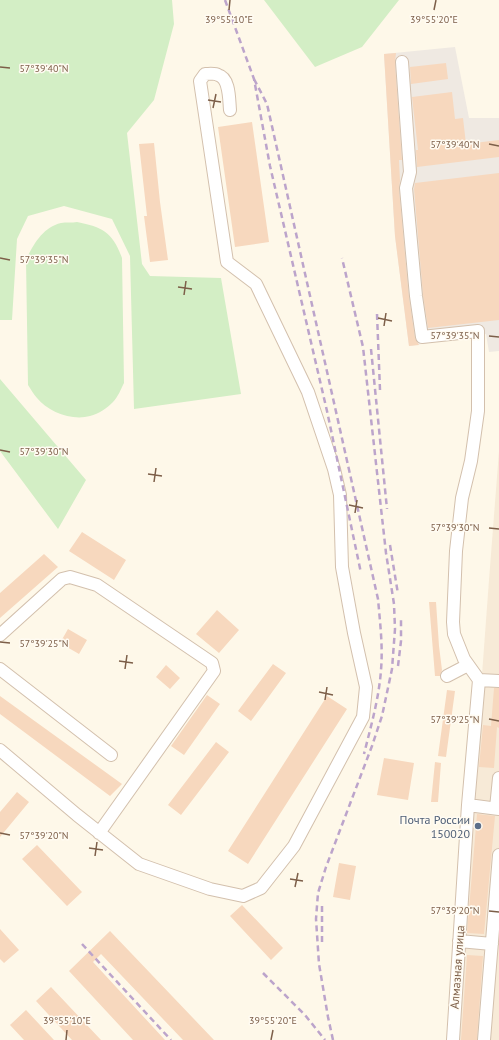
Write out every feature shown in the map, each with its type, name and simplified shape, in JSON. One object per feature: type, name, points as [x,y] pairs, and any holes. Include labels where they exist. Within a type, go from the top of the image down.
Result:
[{"type":"street","points":[[402,62],[410,172],[406,188],[416,296],[422,337],[478,331],[478,411],[471,461],[462,498],[456,551],[453,610],[454,634],[459,648],[468,665],[479,680],[499,681]]},
{"type":"street","points":[[0,750],[139,864],[210,889],[243,896],[261,888],[294,846],[363,717],[366,687],[342,567],[340,495],[334,469],[308,392],[256,284],[226,262],[200,81],[205,74],[218,74],[222,77],[228,87],[230,110]]},
{"type":"street","points":[[0,635],[62,578],[70,577],[97,585],[212,663],[214,671],[99,832]]},
{"type":"street","points":[[447,676],[468,665]]},
{"type":"street","points":[[0,669],[111,754]]},
{"type":"street","name":"Алмазная улица","points":[[453,1040],[468,805],[479,680]]},
{"type":"street","points":[[468,805],[497,808],[499,778]]},
{"type":"street","points":[[484,1040],[492,944],[497,907],[499,855]]},
{"type":"street","points":[[459,941],[492,944]]},
{"type":"shaded area","points":[[455,47],[469,118],[499,118],[499,351],[489,352],[486,334],[409,346],[395,236],[384,54]]},
{"type":"shaded area","points":[[499,451],[499,1040],[455,1040],[489,580]]},
{"type":"green space","points":[[0,0],[172,0],[174,24],[154,100],[127,133],[142,264],[150,276],[221,278],[241,394],[134,409],[130,256],[112,219],[64,206],[28,216],[17,239],[12,320],[0,320]]},
{"type":"green space","points":[[264,0],[399,0],[362,47],[315,67]]},
{"type":"green space","points":[[77,222],[94,226],[106,232],[119,249],[122,258],[124,383],[113,402],[97,414],[83,417],[68,416],[47,407],[28,385],[26,260],[39,237],[49,228],[61,223]]},
{"type":"green space","points":[[0,379],[86,480],[58,529],[0,451]]},
{"type":"building","points":[[396,53],[395,63],[402,160],[399,160],[399,189],[409,297],[415,338],[419,345],[409,346],[395,236],[384,54]]},
{"type":"building","points":[[446,63],[448,79],[411,84],[410,67]]},
{"type":"building","points":[[452,92],[455,119],[463,118],[466,144],[499,140],[499,157],[417,167],[416,150],[418,150],[412,97]]},
{"type":"building","points":[[252,122],[269,242],[235,247],[218,127]]},
{"type":"building","points":[[154,143],[168,260],[150,262],[144,216],[147,216],[139,144]]},
{"type":"building","points":[[499,173],[499,320],[428,328],[423,295],[414,189],[415,183]]},
{"type":"building","points":[[82,532],[126,560],[114,580],[69,551]]},
{"type":"building","points":[[44,554],[58,567],[0,618],[0,593]]},
{"type":"building","points":[[429,602],[436,602],[442,670],[440,676],[435,676]]},
{"type":"building","points":[[217,610],[239,630],[219,653],[196,634]]},
{"type":"building","points":[[68,629],[87,640],[79,654],[60,643]]},
{"type":"building","points":[[273,664],[286,673],[251,721],[238,711]]},
{"type":"building","points":[[166,665],[180,678],[170,689],[156,677]]},
{"type":"building","points":[[494,688],[499,688],[499,728],[497,727],[494,768],[479,767],[483,725],[491,726]]},
{"type":"building","points":[[447,690],[455,691],[446,757],[438,756]]},
{"type":"building","points":[[207,695],[220,704],[184,755],[171,746]]},
{"type":"building","points":[[0,696],[122,784],[110,796],[0,714]]},
{"type":"building","points":[[327,696],[347,709],[248,864],[228,851]]},
{"type":"building","points":[[216,742],[229,752],[181,815],[168,805]]},
{"type":"building","points":[[384,758],[414,763],[408,800],[377,795]]},
{"type":"building","points":[[435,762],[441,763],[438,802],[431,802]]},
{"type":"building","points":[[17,792],[29,802],[0,837],[0,812]]},
{"type":"building","points":[[477,814],[495,816],[484,934],[467,933]]},
{"type":"building","points":[[37,845],[82,892],[67,906],[22,859]]},
{"type":"building","points":[[339,863],[356,866],[350,900],[333,897]]},
{"type":"building","points":[[242,905],[283,948],[271,960],[230,916]]},
{"type":"building","points":[[0,929],[19,950],[4,963],[0,959]]},
{"type":"building","points":[[110,931],[214,1040],[183,1040],[101,954],[93,962],[165,1040],[133,1040],[69,971]]},
{"type":"building","points":[[467,955],[483,956],[477,1040],[461,1040]]},
{"type":"building","points":[[51,987],[101,1040],[72,1040],[36,1001]]},
{"type":"building","points":[[26,1010],[54,1040],[24,1040],[10,1025]]},
{"type":"railway","points":[[225,0],[254,79],[270,166],[327,411],[361,573]]},
{"type":"railway","points":[[254,79],[267,104],[378,599],[382,661],[377,702],[364,754]]},
{"type":"railway","points":[[333,1040],[319,964],[316,919],[318,893],[326,867],[382,716],[392,669],[395,629],[394,604],[386,553],[363,347],[342,258]]},
{"type":"railway","points":[[377,314],[380,390]]},
{"type":"railway","points":[[371,349],[387,509]]},
{"type":"railway","points":[[390,545],[398,594]]},
{"type":"railway","points":[[398,666],[401,641],[401,618]]},
{"type":"railway","points":[[322,906],[322,942]]},
{"type":"railway","points":[[82,944],[171,1040]]},
{"type":"railway","points":[[263,973],[305,1015],[325,1040]]},
{"type":"place","name":"Почта России 150020","points":[[478,826]]}]
